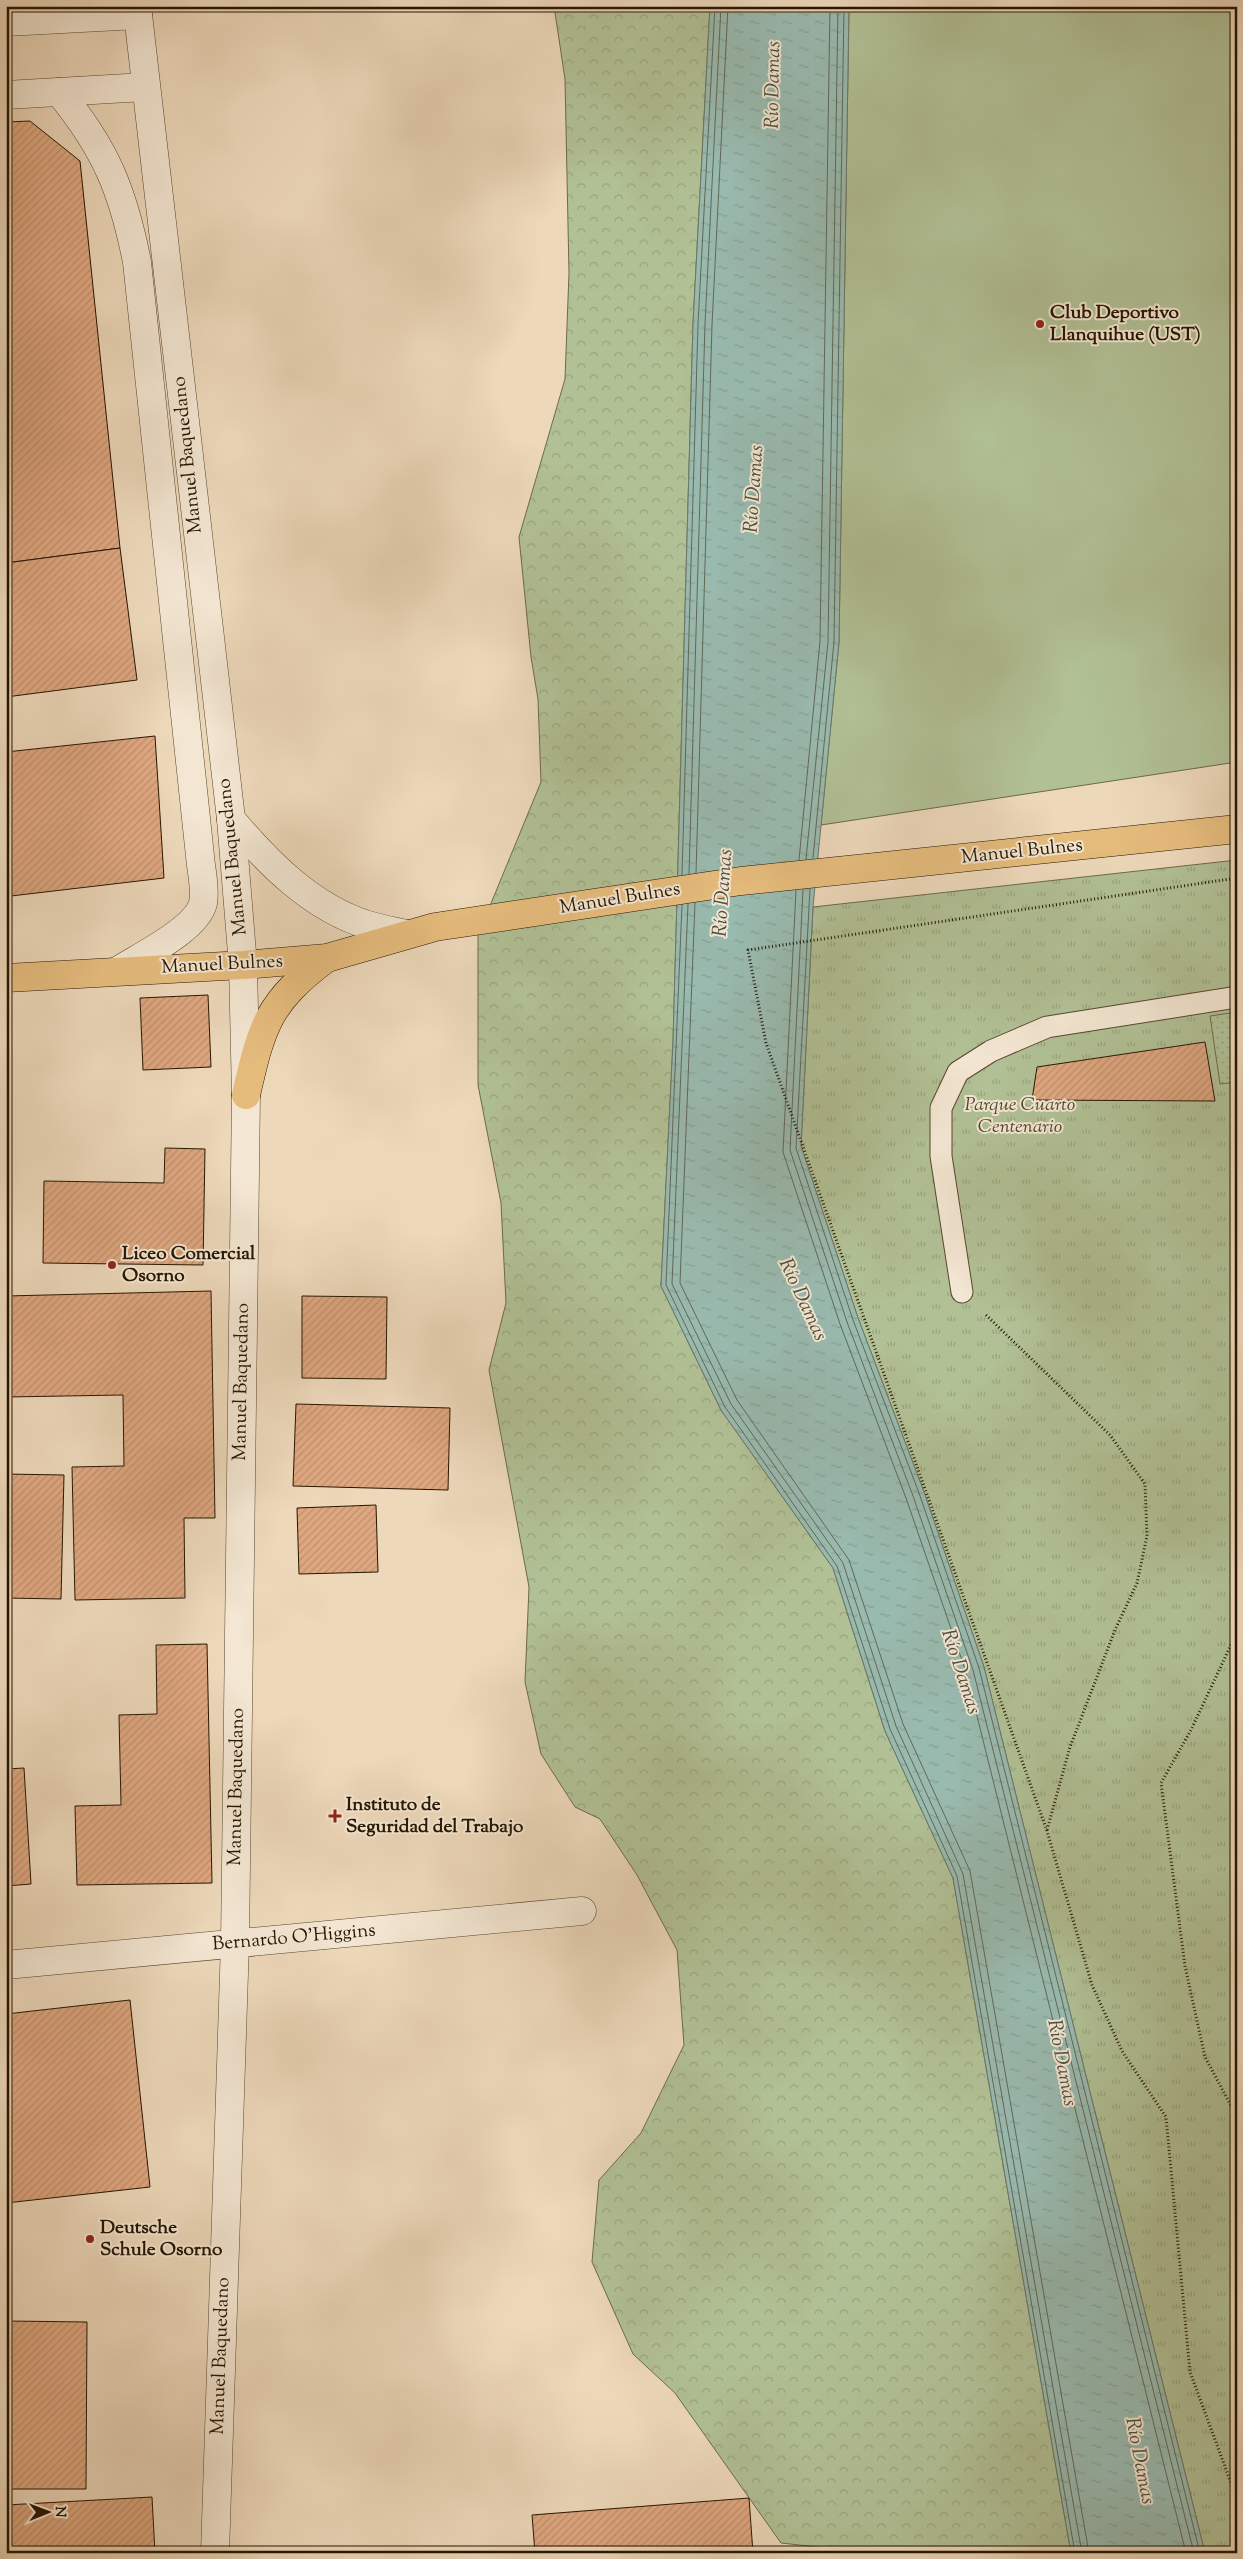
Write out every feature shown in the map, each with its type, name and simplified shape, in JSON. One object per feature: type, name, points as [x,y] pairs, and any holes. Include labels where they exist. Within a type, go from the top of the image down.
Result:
[{"type":"main road","name":"Manuel Bulnes","points":[[6,978],[119,970],[243,965],[327,958],[434,927],[741,881],[1237,830]]},
{"type":"main road","points":[[246,1095],[258,1044],[270,1016],[286,992],[327,958]]},
{"type":"street","points":[[6,22],[138,11]]},
{"type":"street","name":"Manuel Baquedano","points":[[138,11],[145,87],[229,809],[243,965],[246,1095],[235,1943],[215,2553]]},
{"type":"street","points":[[6,95],[145,87]]},
{"type":"street","name":"Manuel Baquedano","points":[[59,92],[82,120],[97,144],[117,185],[129,223],[138,276],[203,901],[200,911],[176,934],[119,970]]},
{"type":"street","points":[[138,276],[167,272]]},
{"type":"street","points":[[162,501],[192,496]]},
{"type":"street","points":[[194,802],[229,809],[266,860],[299,888],[332,908],[368,925],[406,934]]},
{"type":"street","name":"Bernardo O'Higgins","points":[[6,1965],[582,1911]]},
{"type":"lane","points":[[962,1292],[941,1156],[941,1108],[958,1072],[991,1051],[1047,1027],[1237,998]]},
{"type":"path","points":[[1237,878],[748,950],[766,1043],[1047,1831],[1092,1985],[1122,2052],[1166,2117],[1190,2372],[1237,2499]]},
{"type":"path","points":[[962,1292],[1110,1436],[1145,1484],[1147,1536],[1137,1583],[1115,1630],[1070,1747],[1047,1831]]},
{"type":"path","points":[[1237,1632],[1192,1730],[1161,1783],[1185,1966],[1205,2057],[1237,2116]]},
{"type":"green space","points":[[554,6],[710,6],[693,324],[673,1042],[661,1286],[721,1410],[833,1568],[885,1731],[953,1878],[1071,2553],[830,2553],[826,2548],[781,2543],[675,2393],[633,2354],[592,2262],[599,2180],[641,2133],[684,2045],[677,1950],[637,1875],[600,1819],[575,1807],[541,1754],[525,1682],[529,1587],[489,1370],[506,1303],[501,1203],[478,1085],[478,935],[541,782],[538,699],[531,657],[519,537],[565,379],[569,273],[565,79]]},
{"type":"green space","name":"Club Deportivo Llanquihue (UST)","points":[[849,6],[1237,6],[1237,762],[821,825],[839,642]]},
{"type":"green space","name":"Parque Cuarto Centenario","points":[[1237,860],[1237,2553],[1205,2553],[984,1667],[924,1492],[858,1318],[801,1146],[813,907]]},
{"type":"green space","points":[[1237,1012],[1237,1082],[1220,1084],[1210,1016]]},
{"type":"water","name":"Río Damas","points":[[710,6],[849,6],[839,642],[813,907],[801,1146],[858,1318],[924,1492],[984,1667],[1205,2553],[1071,2553],[953,1878],[885,1731],[833,1568],[721,1410],[661,1286],[673,1042],[693,324]]},
{"type":"building","points":[[30,121],[80,161],[120,548],[6,563],[6,122]]},
{"type":"building","points":[[120,548],[137,680],[6,697],[6,563]]},
{"type":"building","points":[[155,736],[164,878],[11,896],[6,831],[6,752]]},
{"type":"building","points":[[208,995],[211,1067],[143,1070],[140,998]]},
{"type":"building","points":[[1205,1042],[1215,1101],[1032,1100],[1037,1067]]},
{"type":"building","points":[[165,1148],[205,1149],[203,1265],[43,1263],[44,1181],[164,1183]]},
{"type":"building","points":[[211,1291],[215,1518],[184,1518],[185,1598],[75,1600],[72,1467],[124,1466],[123,1395],[6,1397],[6,1296]]},
{"type":"building","points":[[302,1296],[387,1297],[386,1379],[302,1378]]},
{"type":"building","points":[[296,1404],[450,1408],[448,1490],[293,1486]]},
{"type":"building","points":[[6,1474],[64,1475],[61,1599],[6,1598]]},
{"type":"building","points":[[376,1505],[378,1572],[299,1574],[297,1508]]},
{"type":"building","points":[[207,1644],[212,1883],[77,1885],[75,1806],[121,1805],[119,1715],[157,1714],[156,1645]]},
{"type":"building","points":[[24,1768],[31,1884],[6,1886],[6,1769]]},
{"type":"building","points":[[130,2000],[150,2187],[6,2203],[6,2014]]},
{"type":"building","points":[[6,2321],[87,2322],[86,2489],[6,2489]]},
{"type":"building","points":[[152,2497],[155,2553],[6,2553],[6,2505]]},
{"type":"building","points":[[749,2498],[753,2553],[535,2553],[532,2515]]},
{"type":"place","name":"Club Deportivo Llanquihue (UST)","points":[[1040,324]]},
{"type":"place","name":"Liceo Comercial Osorno","points":[[112,1265]]},
{"type":"place","name":"Instituto de Seguridad del Trabajo","points":[[335,1816]]},
{"type":"place","name":"Deutsche Schule Osorno","points":[[90,2239]]}]
